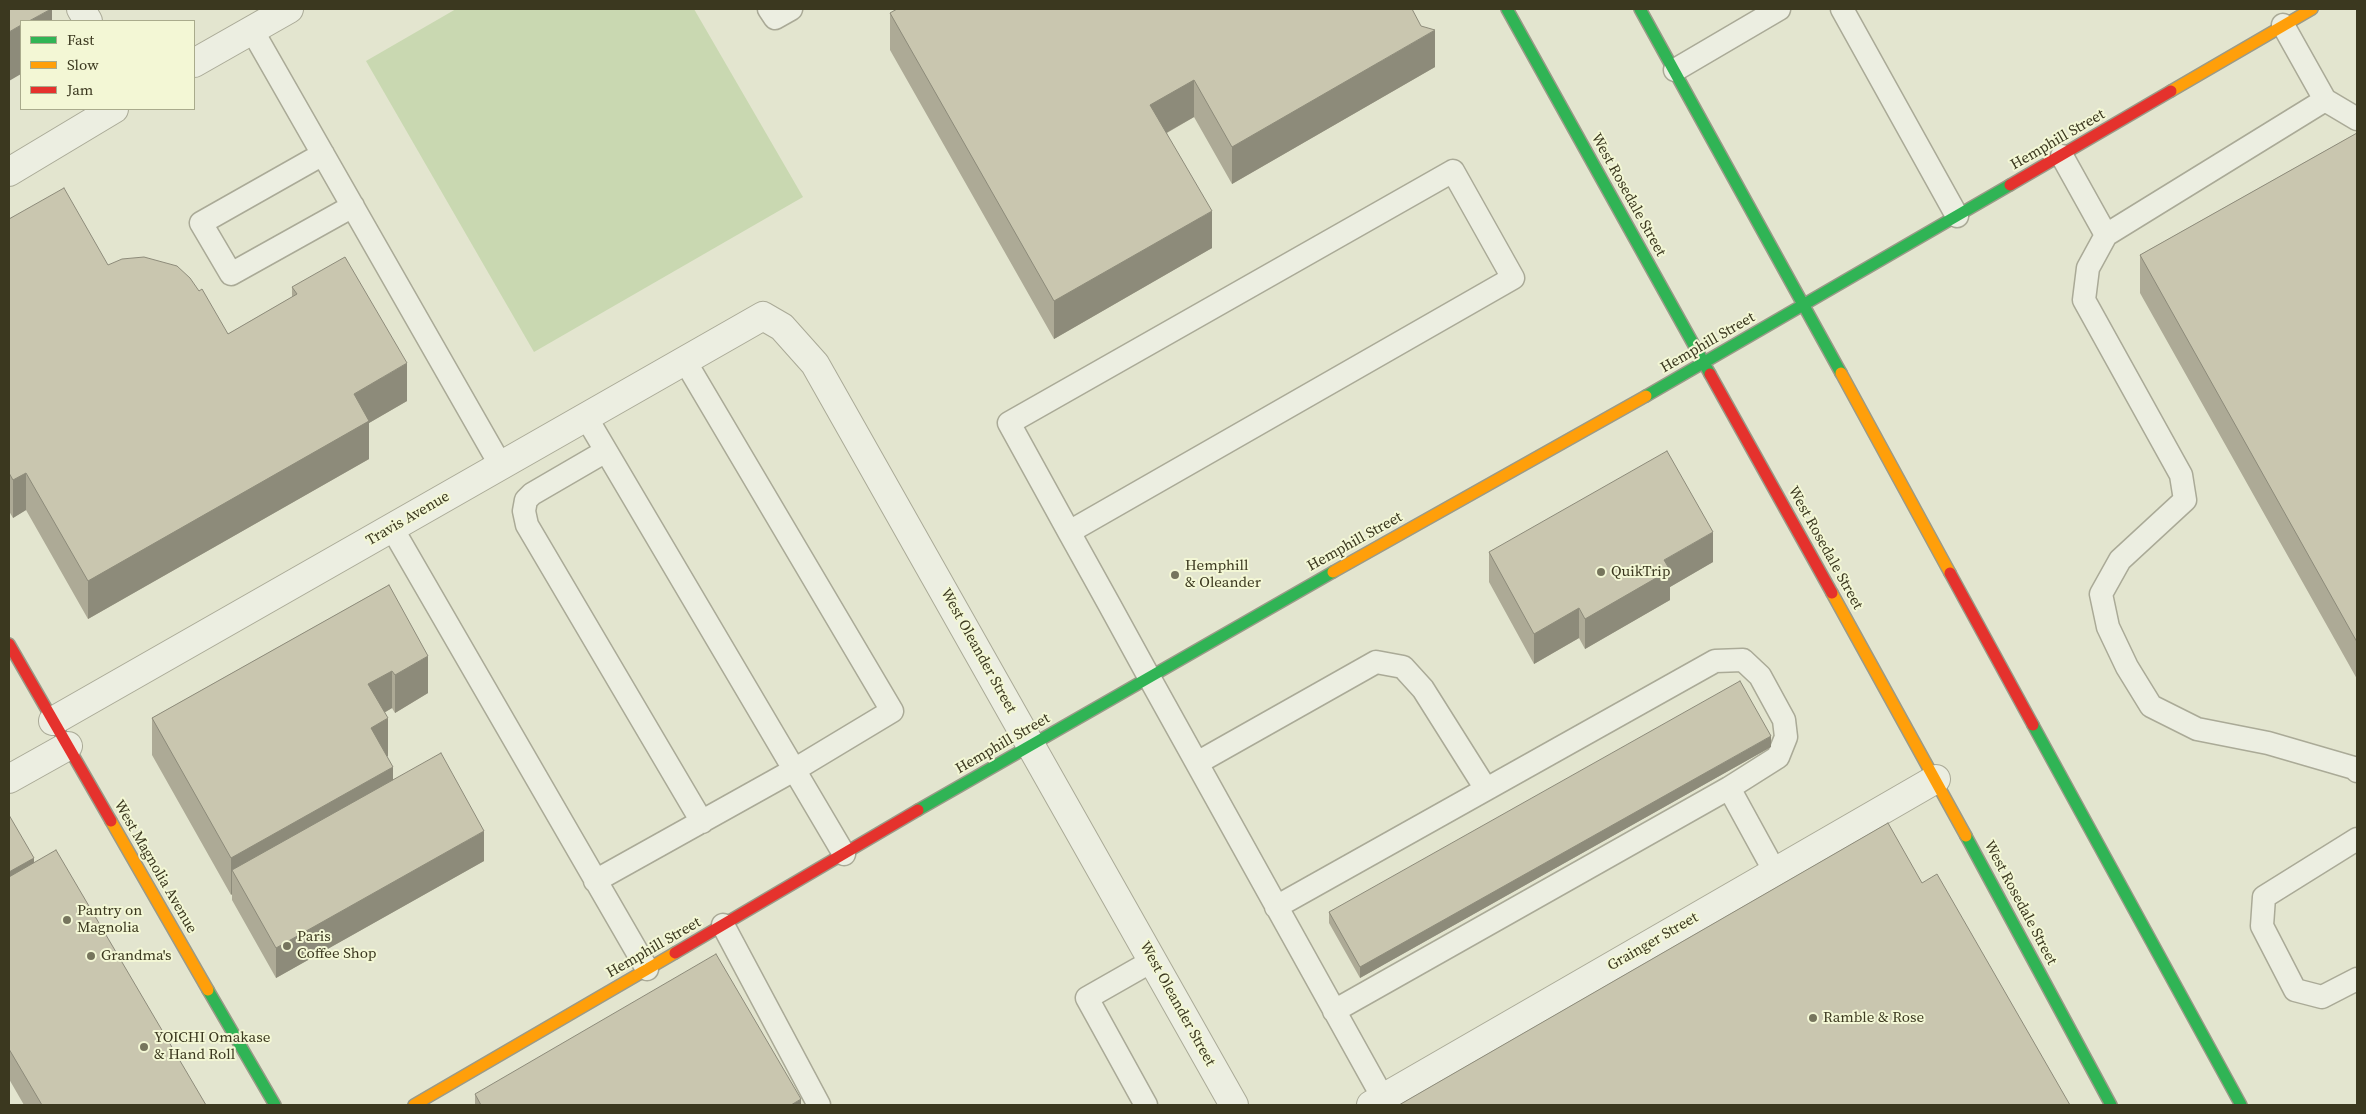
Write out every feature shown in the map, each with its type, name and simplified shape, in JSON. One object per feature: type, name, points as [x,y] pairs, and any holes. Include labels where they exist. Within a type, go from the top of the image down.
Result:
[{"type":"main road","name":"West Rosedale Street","points":[[1507,9],[1936,779],[2111,1105]]},
{"type":"main road","points":[[1640,9],[1804,304],[2241,1105]]},
{"type":"main road","name":"Hemphill Street","points":[[414,1105],[1149,677],[1705,363],[2312,9]]},
{"type":"main road","name":"West Magnolia Avenue","points":[[9,644],[275,1105]]},
{"type":"street","points":[[80,9],[87,20]]},
{"type":"street","points":[[195,62],[289,9]]},
{"type":"street","points":[[9,172],[112,110]]},
{"type":"street","name":"Travis Avenue","points":[[53,721],[763,316]]},
{"type":"street","name":"West Oleander Street","points":[[763,316],[782,327],[815,364],[1234,1105]]},
{"type":"street","points":[[9,779],[68,746]]},
{"type":"street","name":"Grainger Street","points":[[1377,1102],[1936,779]]},
{"type":"lane","points":[[769,9],[774,18],[791,9]]},
{"type":"lane","points":[[1675,70],[1779,9]]},
{"type":"lane","points":[[1842,9],[1957,216]]},
{"type":"lane","points":[[2283,25],[2325,100],[2357,119]]},
{"type":"lane","points":[[252,30],[502,466]]},
{"type":"lane","points":[[2325,100],[2106,235],[2088,268],[2084,300],[2181,475],[2185,500],[2120,560],[2101,594],[2108,626],[2127,667],[2151,706],[2197,729],[2268,743],[2357,770]]},
{"type":"lane","points":[[323,154],[201,223],[231,274],[353,206]]},
{"type":"lane","points":[[2062,156],[2106,235]]},
{"type":"lane","points":[[1069,532],[1513,278],[1453,171],[1009,423],[1069,532],[1149,677],[1197,762],[1334,1011],[1377,1102]]},
{"type":"lane","points":[[595,881],[794,770],[892,711],[685,361]]},
{"type":"lane","points":[[586,417],[844,854]]},
{"type":"lane","points":[[606,451],[532,494],[526,500],[524,511],[527,525],[702,822]]},
{"type":"lane","points":[[392,528],[647,970]]},
{"type":"lane","points":[[1276,907],[1715,660],[1743,660],[1760,676],[1784,720],[1786,737],[1778,757],[1729,788],[1334,1011]]},
{"type":"lane","points":[[1197,762],[1376,662],[1403,667],[1423,689],[1486,789]]},
{"type":"lane","points":[[1729,788],[1775,872]]},
{"type":"lane","points":[[2357,839],[2264,896],[2262,926],[2295,990],[2322,997],[2357,979]]},
{"type":"lane","points":[[723,925],[819,1105]]},
{"type":"lane","points":[[1146,1105],[1087,998],[1152,960]]},
{"type":"green space","points":[[456,9],[694,9],[803,197],[534,352],[366,61]]},
{"type":"building","points":[[9,9],[51,9],[31,20],[20,20],[20,26],[9,32]]},
{"type":"building","points":[[897,9],[1412,9],[1421,26],[1435,30],[1232,147],[1194,80],[1150,105],[1212,211],[1054,301],[890,13]]},
{"type":"building","points":[[2357,133],[2357,642],[2140,255]]},
{"type":"building","points":[[64,188],[108,265],[122,259],[144,257],[177,266],[190,278],[199,291],[202,289],[228,334],[297,294],[292,287],[345,257],[407,363],[354,394],[369,421],[88,581],[26,473],[13,480],[9,473],[9,219]]},
{"type":"building","name":"QuikTrip","points":[[1667,451],[1713,532],[1664,560],[1670,570],[1585,619],[1579,608],[1534,634],[1489,552]]},
{"type":"building","points":[[389,585],[428,656],[395,675],[392,671],[368,684],[388,718],[371,728],[393,767],[231,858],[152,718]]},
{"type":"building","points":[[1740,681],[1771,736],[1360,967],[1329,912]]},
{"type":"building","points":[[441,753],[484,831],[276,948],[232,870]]},
{"type":"building","points":[[9,815],[34,858],[9,872]]},
{"type":"building","name":"Ramble & Rose","points":[[1888,823],[1922,883],[1937,874],[2070,1105],[1399,1105]]},
{"type":"building","points":[[56,850],[206,1105],[42,1105],[9,1049],[9,877]]},
{"type":"building","points":[[716,954],[801,1099],[791,1105],[481,1105],[475,1094]]},
{"type":"traffic: fast","points":[[1507,9],[1710,374]]},
{"type":"traffic: fast","points":[[1640,9],[1841,373]]},
{"type":"traffic: fast","points":[[1646,396],[2010,185]]},
{"type":"traffic: fast","points":[[918,810],[1333,572]]},
{"type":"traffic: fast","points":[[2033,725],[2241,1105]]},
{"type":"traffic: fast","points":[[1966,836],[2111,1105]]},
{"type":"traffic: fast","points":[[208,990],[275,1105]]},
{"type":"traffic: slow","points":[[2171,91],[2312,9]]},
{"type":"traffic: slow","points":[[1841,373],[1950,573]]},
{"type":"traffic: slow","points":[[1333,572],[1646,396]]},
{"type":"traffic: slow","points":[[1832,593],[1966,836]]},
{"type":"traffic: slow","points":[[111,821],[208,990]]},
{"type":"traffic: slow","points":[[414,1105],[675,953]]},
{"type":"traffic: jam","points":[[2010,185],[2171,91]]},
{"type":"traffic: jam","points":[[1710,374],[1832,593]]},
{"type":"traffic: jam","points":[[1950,573],[2033,725]]},
{"type":"traffic: jam","points":[[9,644],[111,821]]},
{"type":"traffic: jam","points":[[675,953],[918,810]]},
{"type":"place","name":"QuikTrip","points":[[1601,572]]},
{"type":"place","name":"Hemphill & Oleander","points":[[1175,575]]},
{"type":"place","name":"Pantry on Magnolia","points":[[67,920]]},
{"type":"place","name":"Paris Coffee Shop","points":[[287,946]]},
{"type":"place","name":"Grandma's","points":[[91,956]]},
{"type":"place","name":"Ramble & Rose","points":[[1813,1018]]},
{"type":"place","name":"YOICHI Omakase & Hand Roll","points":[[144,1047]]}]
